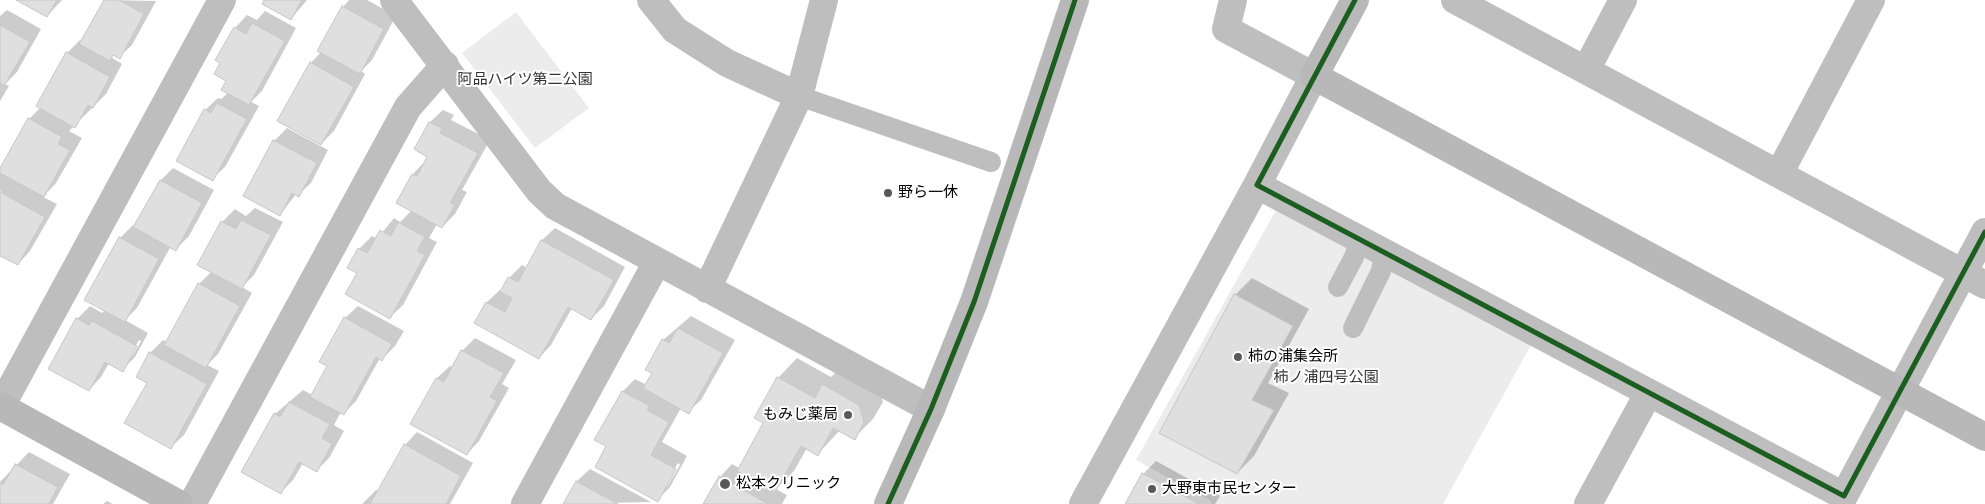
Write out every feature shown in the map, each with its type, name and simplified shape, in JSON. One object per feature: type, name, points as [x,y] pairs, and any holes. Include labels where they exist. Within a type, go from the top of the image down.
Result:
[{"type":"street","points":[[179,504],[0,407],[222,0]]},
{"type":"street","points":[[394,0],[546,199],[564,212],[931,409]]},
{"type":"street","points":[[650,0],[675,30],[727,63],[799,96]]},
{"type":"street","points":[[707,289],[799,96],[824,0]]},
{"type":"street","points":[[888,504],[931,409],[974,302],[1075,0]]},
{"type":"street","points":[[1233,0],[1226,29],[1985,437]]},
{"type":"street","points":[[1083,504],[1257,185],[1355,0]]},
{"type":"street","points":[[1455,0],[1974,279]]},
{"type":"street","points":[[1586,70],[1623,0]]},
{"type":"street","points":[[1779,174],[1871,0]]},
{"type":"street","points":[[192,504],[408,107],[444,65]]},
{"type":"street","points":[[1257,185],[1842,500],[1902,392],[1974,279],[1985,232]]},
{"type":"street","points":[[525,504],[657,262]]},
{"type":"street","points":[[1588,504],[1648,394]]},
{"type":"lane","points":[[799,96],[990,162]]},
{"type":"lane","points":[[1338,287],[1354,257],[1359,241]]},
{"type":"lane","points":[[1353,328],[1381,271],[1384,254]]},
{"type":"green space","name":"阿品ハイツ第二公園","points":[[516,12],[589,108],[535,148],[462,53]]},
{"type":"green space","name":"柿ノ浦四号公園","points":[[1276,210],[1531,345],[1443,504],[1211,504],[1211,501],[1136,460]]},
{"type":"building","points":[[16,0],[57,0],[47,17]]},
{"type":"building","points":[[104,0],[119,0],[144,14],[120,59],[113,55],[110,61],[79,44]]},
{"type":"building","points":[[264,0],[302,0],[291,20],[262,4]]},
{"type":"building","points":[[342,6],[384,29],[360,74],[317,51]]},
{"type":"building","points":[[252,23],[285,41],[249,105],[221,90],[226,81],[214,74],[220,63],[215,60],[234,27],[246,34]]},
{"type":"building","points":[[0,25],[30,42],[4,86],[0,83]]},
{"type":"building","points":[[66,52],[110,77],[93,108],[88,105],[75,128],[36,106]]},
{"type":"building","points":[[310,62],[354,87],[321,145],[277,121]]},
{"type":"building","points":[[217,103],[247,119],[213,181],[176,161],[204,109],[211,113]]},
{"type":"building","points":[[28,118],[62,137],[58,144],[70,150],[44,197],[0,173],[0,168]]},
{"type":"building","points":[[429,122],[442,128],[440,133],[478,153],[450,203],[455,205],[442,228],[396,203],[412,174],[417,176],[427,157],[414,149]]},
{"type":"building","points":[[273,140],[317,163],[299,197],[292,193],[280,216],[243,196]]},
{"type":"building","points":[[160,180],[202,203],[176,251],[133,227]]},
{"type":"building","points":[[0,188],[3,190],[2,193],[45,217],[18,265],[0,256]]},
{"type":"building","points":[[241,220],[271,235],[242,289],[197,265],[221,221],[236,229]]},
{"type":"building","points":[[398,222],[425,237],[417,251],[425,255],[390,319],[345,294],[357,273],[347,268],[358,248],[367,253],[380,230],[391,236]]},
{"type":"building","points":[[119,237],[159,259],[125,322],[84,300]]},
{"type":"building","points":[[541,240],[614,280],[591,320],[568,307],[539,359],[474,323],[486,302],[505,312],[512,298],[500,292],[508,277],[518,282]]},
{"type":"building","points":[[198,283],[240,306],[206,368],[164,345]]},
{"type":"building","name":"柿の浦集会所","points":[[1234,294],[1293,326],[1252,400],[1274,410],[1237,474],[1159,433]]},
{"type":"building","points":[[344,317],[392,344],[382,361],[376,357],[344,415],[310,397],[327,366],[319,362]]},
{"type":"building","points":[[76,318],[89,325],[92,321],[137,346],[123,372],[105,362],[89,391],[48,369]]},
{"type":"building","points":[[678,328],[723,353],[689,414],[643,388],[652,373],[645,370],[662,339],[669,343]]},
{"type":"building","points":[[461,350],[504,373],[490,397],[497,401],[467,455],[410,424],[436,378],[444,382]]},
{"type":"building","points":[[149,352],[207,384],[171,449],[124,423],[147,383],[136,377]]},
{"type":"building","points":[[777,377],[815,398],[822,384],[859,405],[864,422],[855,440],[833,428],[818,456],[801,446],[775,492],[737,471],[763,423],[754,418]]},
{"type":"building","points":[[622,391],[650,406],[647,410],[669,422],[651,455],[676,469],[658,502],[595,467],[606,446],[594,440]]},
{"type":"building","points":[[289,402],[330,424],[322,438],[332,444],[317,472],[299,462],[281,494],[241,472],[274,413],[280,417]]},
{"type":"building","points":[[404,444],[461,476],[446,504],[370,504]]},
{"type":"building","points":[[15,464],[58,487],[49,504],[0,504],[0,482],[3,485]]},
{"type":"building","name":"大野東市民センター","points":[[1142,473],[1199,504],[1125,504]]},
{"type":"building","points":[[719,476],[768,504],[703,504]]},
{"type":"building","points":[[576,481],[618,504],[563,504]]},
{"type":"cycle path","points":[[888,504],[931,409],[974,302],[1075,0]]},
{"type":"cycle path","points":[[1355,0],[1257,185],[1844,496],[1985,232]]},
{"type":"place","name":"野ら一休","points":[[888,193]]},
{"type":"place","name":"柿の浦集会所","points":[[1238,357]]},
{"type":"place","name":"もみじ薬局","points":[[848,415]]},
{"type":"place","name":"松本クリニック","points":[[725,484]]},
{"type":"place","name":"大野東市民センター","points":[[1152,489]]}]
